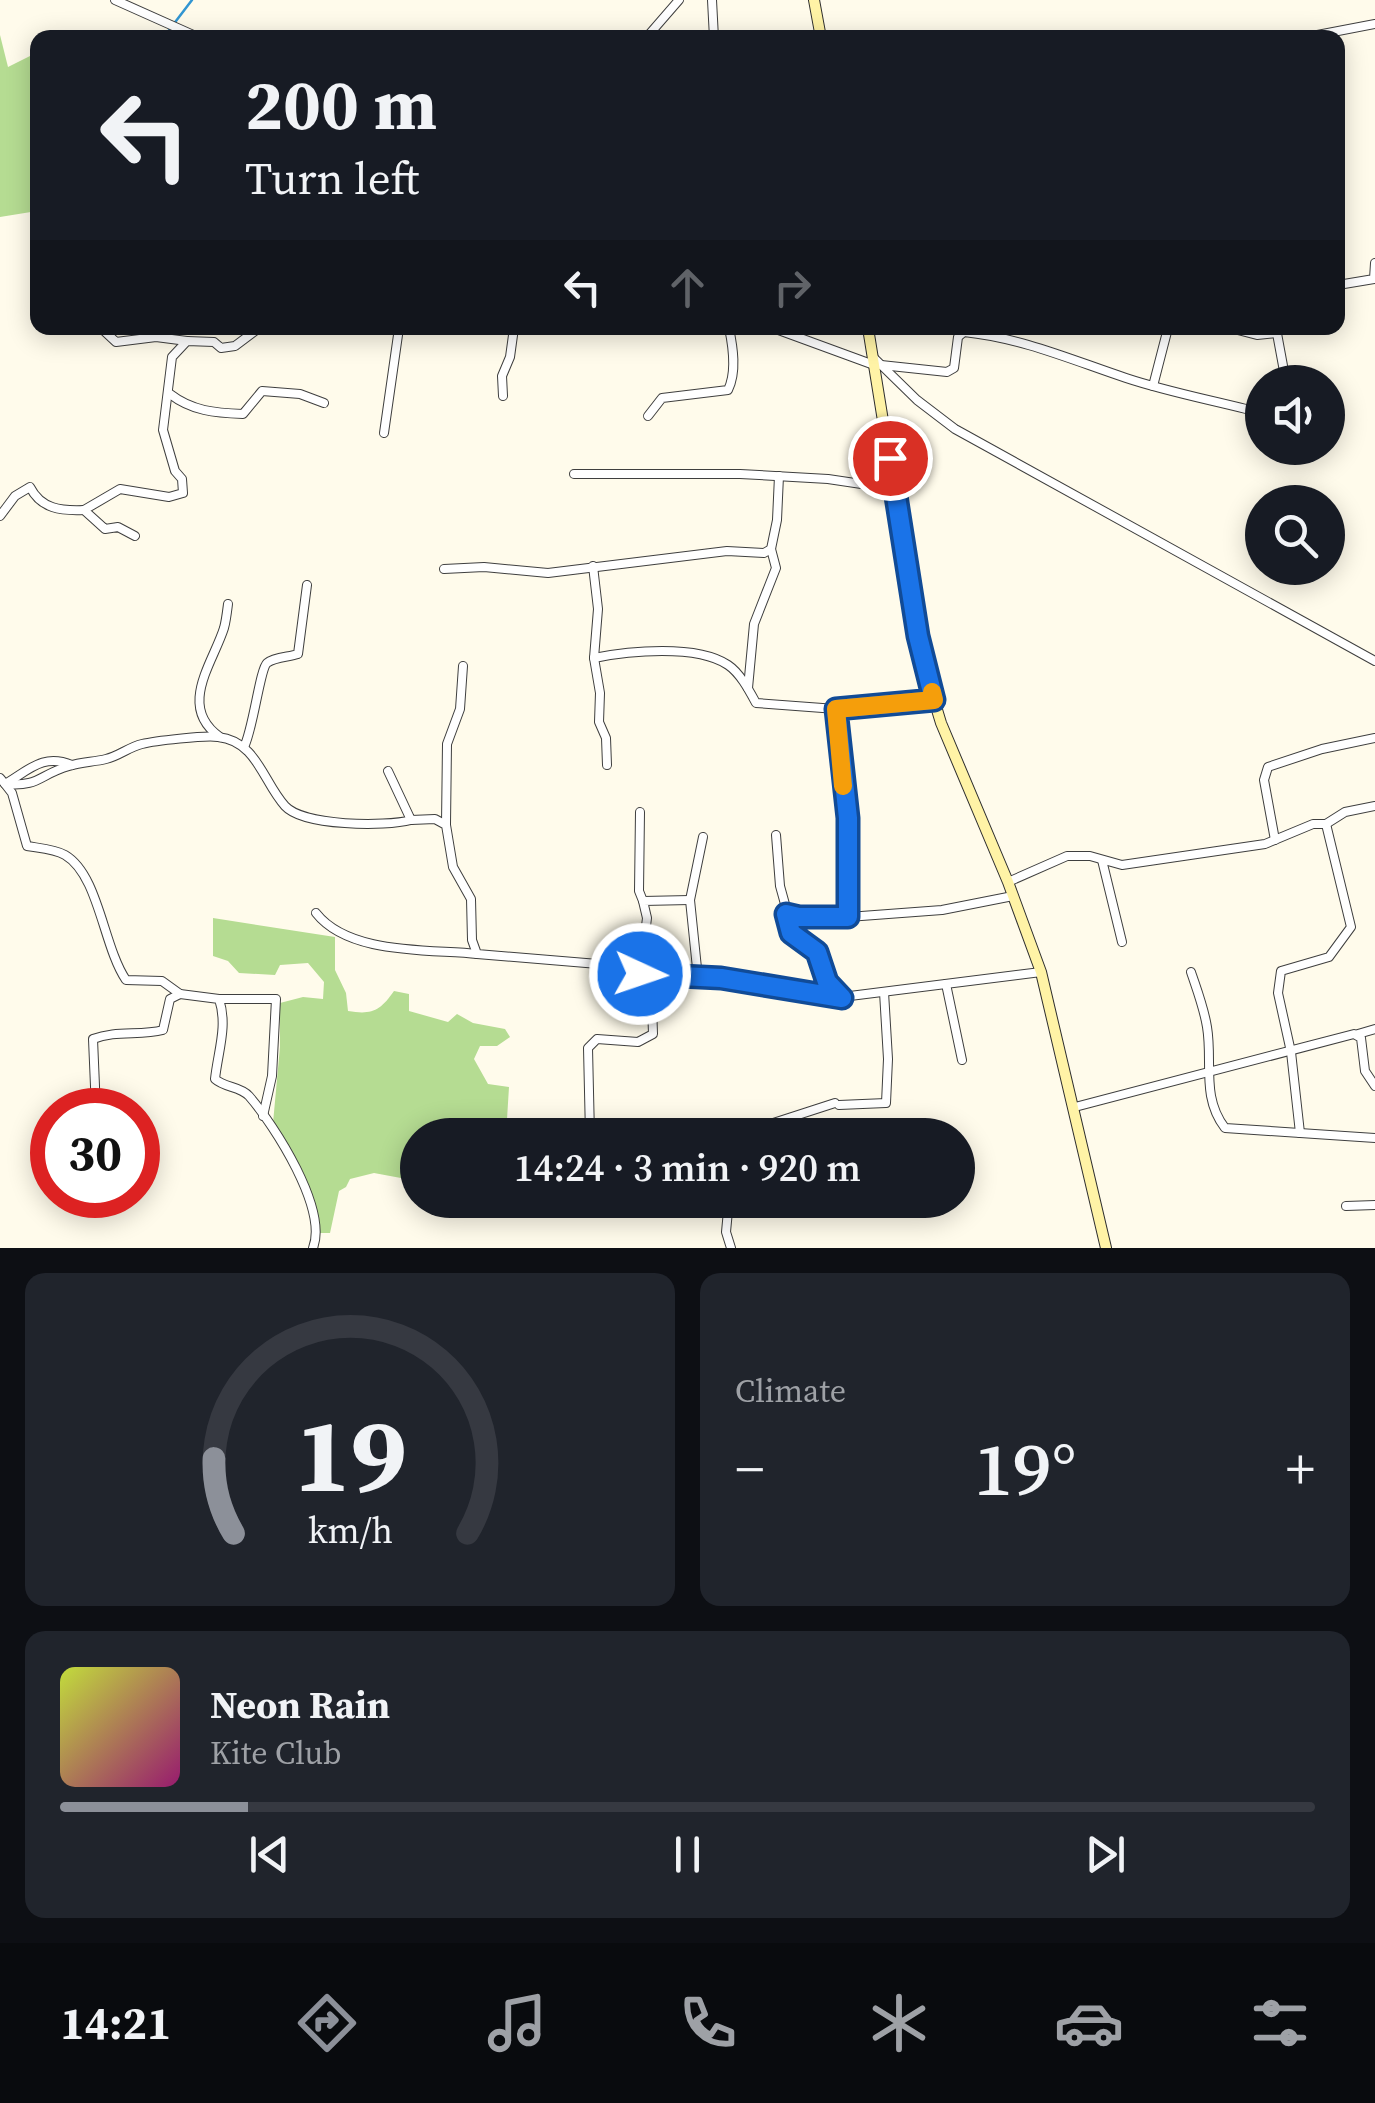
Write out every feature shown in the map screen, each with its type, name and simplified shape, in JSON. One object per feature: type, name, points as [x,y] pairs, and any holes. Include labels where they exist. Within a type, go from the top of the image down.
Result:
[{"type":"main road","points":[[814,0],[820,30]]},
{"type":"main road","points":[[870,335],[918,636],[934,700],[1041,972],[1106,1248]]},
{"type":"street","points":[[115,0],[182,30]]},
{"type":"street","points":[[653,30],[679,0]]},
{"type":"street","points":[[712,0],[714,30]]},
{"type":"street","points":[[1345,30],[1375,24]]},
{"type":"street","points":[[1345,284],[1374,279],[1375,264]]},
{"type":"street","points":[[108,335],[116,342],[156,337],[214,342],[222,348],[234,346],[249,335]]},
{"type":"street","points":[[384,433],[398,335]]},
{"type":"street","points":[[502,396],[502,376],[513,335]]},
{"type":"street","points":[[648,416],[662,398],[728,390],[732,383],[730,335]]},
{"type":"street","points":[[794,335],[876,362],[948,372],[954,368],[960,335]]},
{"type":"street","points":[[984,335],[1023,341],[1154,386],[1245,409]]},
{"type":"street","points":[[1154,386],[1166,335]]},
{"type":"street","points":[[1277,335],[1283,365]]},
{"type":"street","points":[[0,516],[30,486],[36,500],[68,510],[84,510],[120,489],[169,497],[182,493],[182,479],[175,471],[163,430],[172,357],[187,341]]},
{"type":"street","points":[[876,362],[955,429],[1375,661]]},
{"type":"street","points":[[170,394],[184,405],[243,414],[262,391],[300,394],[324,402]]},
{"type":"street","points":[[574,474],[779,476],[894,489]]},
{"type":"street","points":[[748,688],[754,624],[776,568],[771,549],[778,520],[779,476]]},
{"type":"street","points":[[84,510],[104,529],[118,528],[135,536]]},
{"type":"street","points":[[444,569],[484,567],[548,573],[727,551],[764,553],[771,549]]},
{"type":"street","points":[[593,566],[598,610],[594,658],[606,765]]},
{"type":"street","points":[[244,747],[252,730],[262,670],[272,660],[298,654],[307,585]]},
{"type":"street","points":[[228,604],[224,629],[202,681],[200,710],[206,727],[244,747],[296,815],[392,826],[435,819],[446,825]]},
{"type":"street","points":[[594,658],[628,651],[672,651],[704,657],[729,666],[756,703],[836,709],[934,700]]},
{"type":"street","points":[[463,666],[460,709],[447,744],[446,825],[453,867],[470,899],[472,940],[477,954]]},
{"type":"street","points":[[836,709],[848,818],[848,917]]},
{"type":"street","points":[[2,781],[30,786],[72,764],[110,758],[143,744],[220,737]]},
{"type":"street","points":[[1276,840],[1264,780],[1268,767],[1375,738]]},
{"type":"street","points":[[2,781],[45,760],[72,764]]},
{"type":"street","points":[[388,771],[411,820]]},
{"type":"street","points":[[2,781],[12,793],[27,846],[66,855],[91,885],[107,940],[126,980],[162,981],[180,994],[219,999],[276,999],[272,1076],[262,1116]]},
{"type":"street","points":[[1008,882],[1067,856],[1090,856],[1122,865],[1173,860],[1276,840],[1313,824],[1326,824],[1346,812],[1375,806]]},
{"type":"street","points":[[640,812],[639,892],[648,918],[640,974]]},
{"type":"street","points":[[1300,1133],[1291,1052],[1278,993],[1280,971],[1329,956],[1351,927],[1326,824]]},
{"type":"street","points":[[776,834],[791,933],[817,952],[827,982],[842,998]]},
{"type":"street","points":[[698,978],[690,900],[702,838]]},
{"type":"street","points":[[1102,860],[1122,942]]},
{"type":"street","points":[[786,914],[848,917],[942,910],[1013,896]]},
{"type":"street","points":[[643,901],[690,900]]},
{"type":"street","points":[[316,913],[339,932],[386,948],[414,947],[610,965],[640,974],[721,978],[842,998],[1041,972]]},
{"type":"street","points":[[1191,972],[1207,1026],[1209,1097],[1225,1128],[1375,1138]]},
{"type":"street","points":[[590,1118],[588,1048],[596,1039],[638,1042],[653,1034],[651,975]]},
{"type":"street","points":[[946,984],[962,1060]]},
{"type":"street","points":[[791,1118],[837,1104],[886,1103],[884,992]]},
{"type":"street","points":[[95,1088],[93,1040],[108,1034],[164,1030],[170,999],[180,994]]},
{"type":"street","points":[[219,999],[225,1026],[215,1079],[248,1094],[296,1162],[316,1231],[313,1248]]},
{"type":"street","points":[[1074,1107],[1375,1030]]},
{"type":"street","points":[[1358,1034],[1365,1071],[1375,1086]]},
{"type":"street","points":[[1346,1206],[1375,1205]]},
{"type":"street","points":[[727,1218],[726,1232],[731,1248]]},
{"type":"green space","points":[[0,35],[8,67],[30,56],[30,212],[0,217]]},
{"type":"green space","points":[[213,918],[335,937],[335,970],[346,993],[348,1011],[375,1010],[394,991],[409,994],[409,1011],[448,1022],[457,1014],[473,1023],[505,1029],[510,1037],[497,1046],[480,1046],[474,1059],[488,1084],[509,1087],[507,1118],[400,1118],[400,1178],[374,1173],[350,1179],[339,1191],[330,1233],[320,1233],[295,1158],[273,1123],[280,1003],[303,997],[323,999],[324,982],[308,963],[280,965],[275,975],[239,973],[228,961],[213,956]]},
{"type":"waterway","points":[[169,30],[192,0]]},
{"type":"slow traffic","points":[[843,786],[836,709],[934,700],[932,692]]},
{"type":"route","points":[[640,974],[721,978],[842,998],[827,982],[817,952],[791,933],[786,914],[848,917],[848,818],[836,709],[934,700],[918,636],[890,458]]}]
